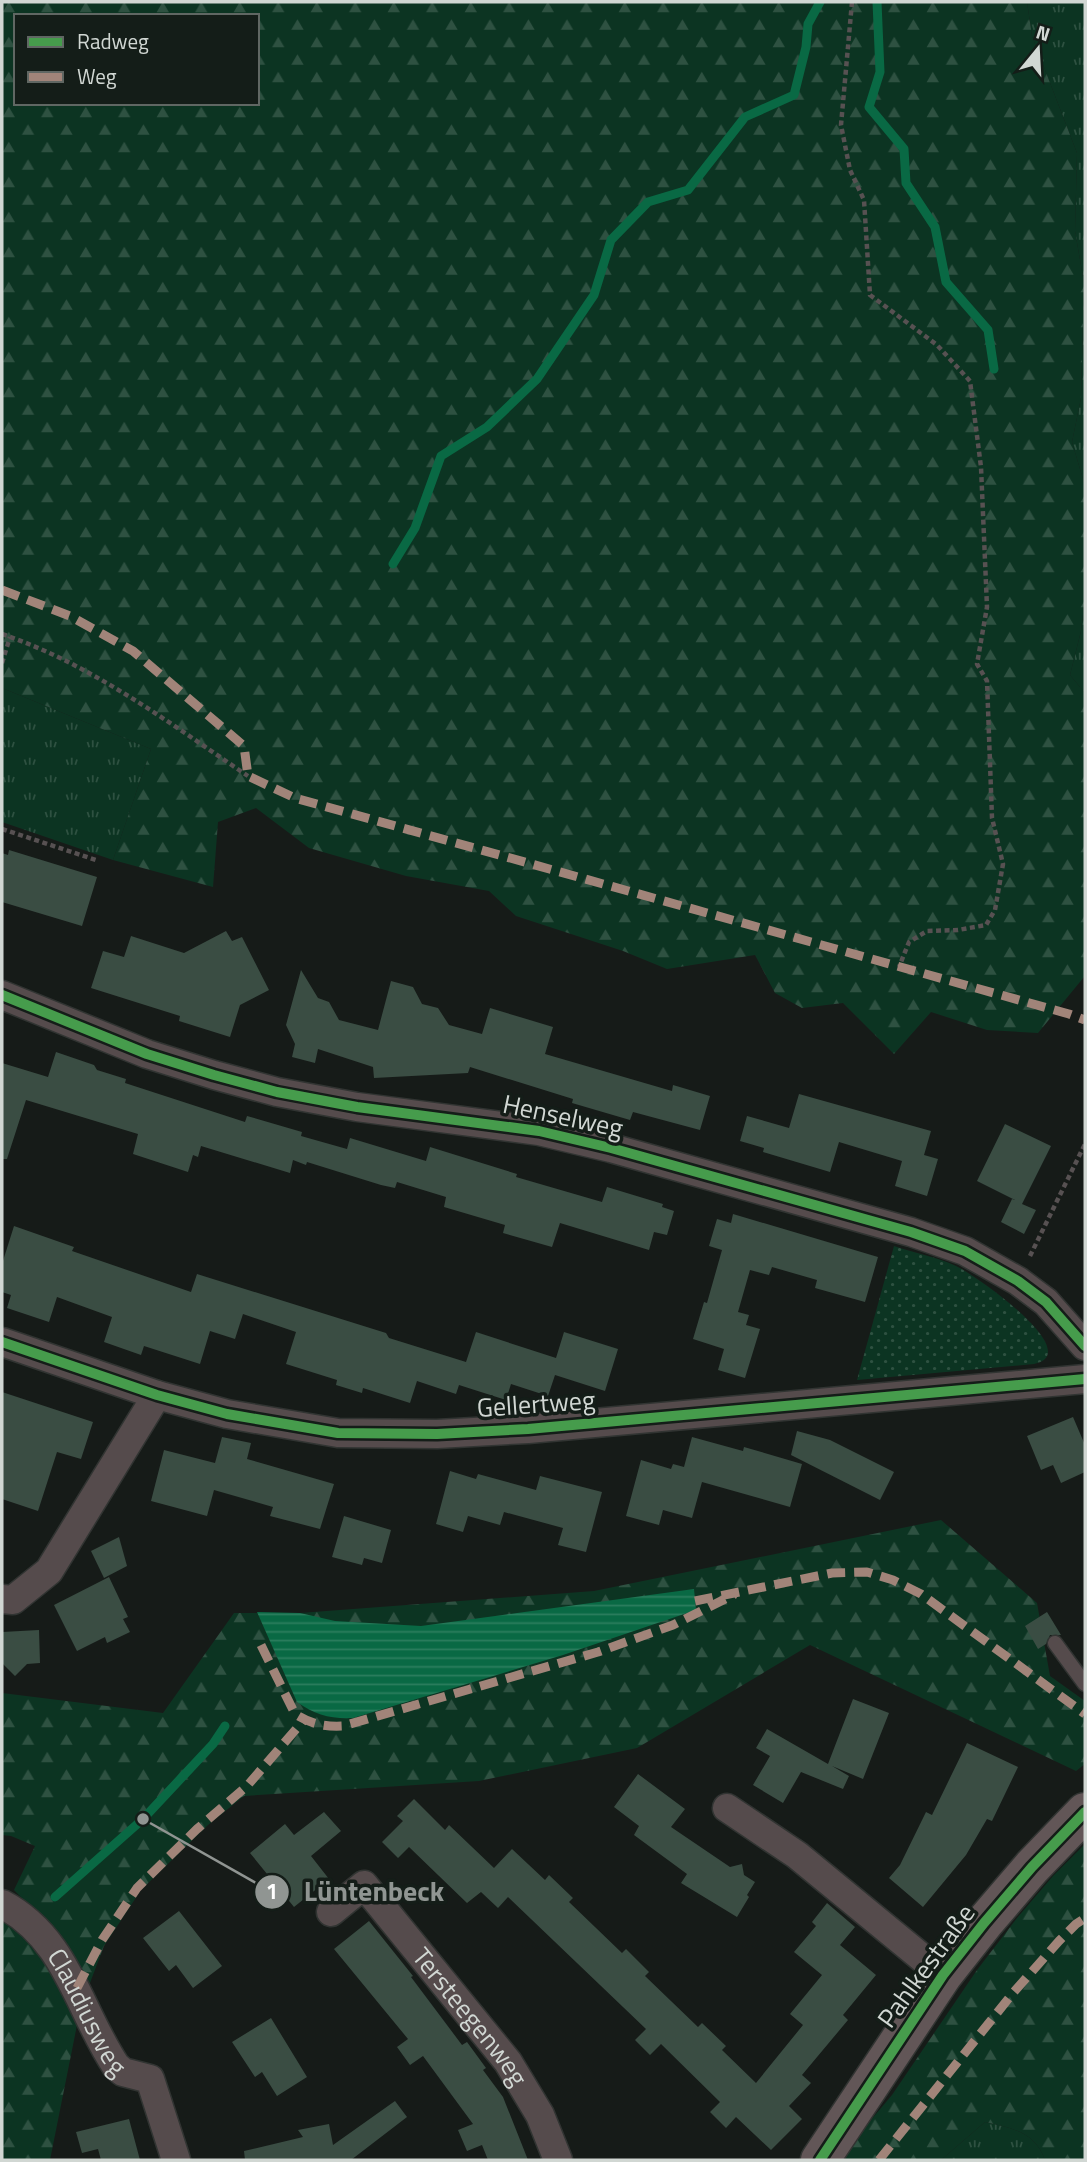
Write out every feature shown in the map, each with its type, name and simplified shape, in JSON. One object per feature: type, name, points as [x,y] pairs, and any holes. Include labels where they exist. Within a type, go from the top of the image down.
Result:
[{"type":"street","name":"Henselweg","points":[[2,995],[146,1054],[277,1092],[344,1104],[539,1130],[911,1232],[965,1251],[1018,1282],[1046,1302],[1085,1346]]},
{"type":"street","name":"Gellertweg","points":[[2,1342],[157,1395],[228,1414],[338,1433],[437,1434],[528,1429],[1085,1379]]},
{"type":"street","points":[[2,1599],[13,1600],[49,1572],[157,1395]]},
{"type":"street","name":"Pahlkestraße","points":[[727,1808],[797,1855],[943,1975]]},
{"type":"street","name":"Pahlkestraße","points":[[820,2160],[943,1975],[1024,1876],[1085,1812]]},
{"type":"street","name":"Tersteegenweg","points":[[331,1912],[364,1885],[508,2062],[540,2115],[558,2160]]},
{"type":"street","name":"Claudiusweg","points":[[2,1904],[33,1925],[52,1947],[77,1988],[116,2066],[123,2072],[150,2079],[176,2160]]},
{"type":"lane","points":[[1055,1643],[1085,1684]]},
{"type":"path","points":[[852,2],[841,125],[850,170],[864,200],[870,295],[937,345],[970,381],[981,467],[987,607],[977,664],[987,681],[992,818],[1003,864],[995,910],[986,925],[958,930],[927,931],[909,942],[899,967]]},
{"type":"path","points":[[2,634],[46,651],[116,687],[248,776]]},
{"type":"path","points":[[2,663],[10,637]]},
{"type":"path","points":[[2,828],[96,860]]},
{"type":"path","points":[[1018,1282],[1085,1144]]},
{"type":"green space","points":[[2,2],[1027,2],[1032,36],[1077,153],[1075,231],[1084,283],[1081,398],[1072,442],[1085,486],[1085,597],[1081,631],[1070,675],[1085,693],[1084,977],[1038,1033],[987,1030],[931,1012],[894,1054],[843,1003],[802,1008],[775,993],[755,955],[667,969],[623,951],[516,916],[489,891],[406,876],[309,848],[256,808],[218,822],[213,887],[113,860],[151,749],[2,688]]},
{"type":"green space","points":[[1027,2],[1085,2],[1085,486],[1072,442],[1081,398],[1084,283],[1075,231],[1077,153],[1032,36]]},
{"type":"green space","points":[[1085,597],[1085,693],[1070,675],[1081,631]]},
{"type":"green space","points":[[2,688],[151,749],[113,860],[2,822]]},
{"type":"green space","points":[[894,1246],[949,1263],[983,1283],[1022,1314],[1037,1330],[1047,1345],[1047,1357],[1034,1364],[857,1380]]},
{"type":"green space","points":[[941,1520],[1037,1603],[1050,1676],[1085,1701],[1085,1764],[1076,1771],[810,1645],[637,1748],[479,1781],[244,1796],[208,1825],[141,1890],[104,1946],[88,1988],[51,1928],[14,1890],[35,1846],[2,1835],[2,1693],[163,1713],[234,1613],[300,1613],[594,1591]]},
{"type":"green space","points":[[1085,1844],[1085,2160],[1045,2160],[1029,2137],[1013,2129],[985,2122],[941,2160],[837,2160],[892,2095],[977,1970],[1017,1918]]},
{"type":"green space","points":[[16,1921],[80,2010],[50,2160],[2,2160],[2,1923]]},
{"type":"green space","points":[[985,2122],[1013,2129],[1029,2137],[1045,2160],[941,2160]]},
{"type":"shaded area","points":[[694,1589],[696,1610],[563,1655],[353,1718],[324,1715],[297,1702],[257,1612],[300,1613],[335,1621],[421,1626]]},
{"type":"building","points":[[9,850],[97,877],[82,926],[2,902],[2,853],[8,855]]},
{"type":"building","points":[[226,931],[232,941],[242,937],[269,990],[240,1005],[230,1037],[179,1021],[180,1016],[91,988],[103,951],[124,957],[131,936],[184,953]]},
{"type":"building","points":[[301,970],[318,998],[329,1002],[339,1020],[378,1030],[391,981],[413,987],[422,1004],[438,1008],[449,1025],[482,1034],[490,1008],[553,1027],[545,1054],[672,1091],[673,1085],[710,1096],[700,1130],[633,1112],[630,1120],[572,1103],[573,1099],[470,1067],[468,1073],[374,1078],[373,1067],[318,1049],[315,1063],[292,1057],[295,1044],[286,1025]]},
{"type":"building","points":[[56,1052],[126,1079],[125,1083],[245,1122],[247,1116],[302,1132],[301,1136],[347,1149],[350,1138],[426,1161],[430,1147],[517,1174],[516,1177],[602,1202],[607,1187],[663,1204],[662,1207],[674,1211],[667,1235],[654,1232],[649,1250],[560,1223],[552,1247],[503,1233],[505,1225],[444,1207],[446,1197],[397,1182],[395,1188],[381,1185],[307,1162],[306,1165],[293,1160],[290,1173],[201,1146],[198,1157],[193,1155],[188,1172],[133,1154],[138,1134],[26,1100],[7,1159],[2,1159],[2,1063],[48,1077]]},
{"type":"building","points":[[799,1094],[931,1131],[924,1155],[938,1159],[927,1196],[895,1186],[902,1161],[839,1142],[830,1172],[763,1152],[764,1148],[740,1141],[747,1116],[789,1128]]},
{"type":"building","points":[[1005,1124],[1051,1146],[1022,1204],[1036,1210],[1024,1234],[1001,1222],[1012,1199],[1015,1200],[977,1181]]},
{"type":"building","points":[[733,1214],[878,1257],[865,1302],[815,1288],[817,1280],[772,1267],[769,1275],[750,1270],[738,1312],[749,1315],[746,1325],[760,1329],[745,1378],[718,1370],[724,1349],[693,1339],[704,1302],[707,1303],[722,1250],[709,1246],[717,1219],[731,1223]]},
{"type":"building","points":[[14,1226],[74,1247],[72,1251],[191,1292],[197,1274],[386,1333],[389,1338],[466,1362],[476,1332],[556,1358],[564,1332],[618,1349],[605,1391],[555,1375],[548,1396],[511,1384],[506,1400],[459,1385],[456,1394],[417,1381],[410,1403],[363,1388],[362,1393],[336,1385],[337,1380],[286,1364],[296,1332],[243,1314],[235,1339],[210,1331],[200,1364],[144,1346],[141,1355],[104,1342],[112,1317],[57,1297],[49,1322],[7,1308],[11,1295],[2,1292],[2,1264]]},
{"type":"building","points":[[2,1392],[93,1422],[81,1459],[57,1452],[38,1511],[2,1499]]},
{"type":"building","points":[[1073,1417],[1085,1445],[1085,1472],[1061,1483],[1053,1465],[1041,1470],[1027,1436]]},
{"type":"building","points":[[797,1431],[830,1440],[894,1472],[880,1500],[791,1455]]},
{"type":"building","points":[[222,1437],[251,1443],[247,1459],[334,1484],[320,1529],[270,1516],[273,1507],[214,1490],[207,1516],[151,1501],[164,1450],[215,1463]]},
{"type":"building","points":[[692,1437],[743,1451],[744,1447],[802,1464],[790,1507],[702,1482],[692,1518],[663,1510],[659,1525],[626,1516],[641,1460],[671,1469],[673,1464],[684,1467]]},
{"type":"building","points":[[450,1471],[476,1479],[478,1474],[536,1490],[540,1476],[602,1492],[586,1552],[558,1545],[563,1528],[504,1512],[500,1525],[468,1516],[463,1532],[436,1524]]},
{"type":"building","points":[[344,1516],[391,1530],[382,1563],[364,1558],[362,1565],[332,1557]]},
{"type":"building","points":[[119,1537],[127,1566],[104,1578],[91,1551]]},
{"type":"building","points":[[109,1577],[128,1617],[123,1619],[130,1632],[107,1643],[105,1637],[77,1651],[54,1605]]},
{"type":"building","points":[[1047,1612],[1061,1635],[1050,1635],[1046,1644],[1038,1649],[1025,1626]]},
{"type":"building","points":[[39,1630],[40,1663],[27,1664],[15,1676],[2,1663],[2,1632]]},
{"type":"building","points":[[853,1699],[889,1713],[863,1779],[832,1766],[849,1776],[843,1789],[801,1772],[783,1803],[753,1785],[770,1756],[756,1748],[767,1729],[828,1764]]},
{"type":"building","points":[[967,1743],[1018,1767],[992,1821],[987,1819],[966,1855],[923,1907],[889,1878],[900,1865],[926,1812],[932,1815]]},
{"type":"building","points":[[638,1774],[685,1809],[671,1827],[730,1867],[742,1864],[744,1875],[755,1882],[737,1917],[681,1883],[687,1874],[634,1835],[639,1826],[614,1807]]},
{"type":"building","points":[[414,1799],[445,1830],[449,1825],[494,1868],[512,1849],[545,1880],[549,1875],[573,1898],[569,1902],[622,1953],[626,1949],[649,1972],[645,1976],[698,2027],[702,2023],[726,2046],[722,2050],[756,2083],[803,2025],[790,2014],[822,1975],[794,1952],[816,1926],[812,1922],[827,1903],[855,1927],[840,1945],[876,1975],[843,2015],[848,2020],[802,2075],[811,2083],[789,2106],[802,2119],[771,2150],[736,2117],[726,2128],[710,2112],[720,2102],[661,2044],[650,2055],[635,2040],[646,2029],[508,1897],[498,1908],[481,1892],[467,1903],[409,1847],[398,1858],[382,1842],[403,1821],[397,1816]]},
{"type":"building","points":[[324,1812],[341,1831],[311,1856],[329,1879],[294,1907],[250,1853],[285,1824],[294,1835]]},
{"type":"building","points":[[179,1911],[222,1966],[193,1988],[176,1965],[169,1971],[143,1938]]},
{"type":"building","points":[[369,1921],[413,1976],[411,1977],[462,2045],[467,2042],[486,2068],[483,2070],[503,2097],[528,2160],[488,2160],[482,2145],[467,2151],[458,2130],[473,2124],[423,2056],[410,2065],[397,2047],[408,2039],[334,1949]]},
{"type":"building","points":[[271,2018],[307,2077],[277,2096],[262,2072],[255,2077],[232,2042]]},
{"type":"building","points":[[395,2101],[407,2117],[351,2160],[245,2160],[244,2151],[303,2137],[298,2130],[329,2124],[333,2145]]},
{"type":"building","points":[[129,2119],[140,2160],[101,2160],[98,2149],[82,2153],[76,2132]]},
{"type":"waterway","points":[[393,564],[415,528],[441,456],[487,427],[537,379],[594,295],[611,240],[648,202],[688,190],[745,117],[794,95],[806,47],[808,24],[820,2]]},
{"type":"waterway","points":[[877,2],[880,72],[869,107],[904,149],[906,183],[935,227],[946,282],[988,330],[994,369]]},
{"type":"waterway","points":[[55,1897],[143,1819],[213,1744],[225,1726]]},
{"type":"marked path","points":[[2,590],[70,616],[133,651],[244,746],[248,776],[295,798],[1085,1020]]},
{"type":"marked path","points":[[695,1601],[832,1573],[867,1572],[893,1580],[921,1594],[1085,1714]]},
{"type":"marked path","points":[[261,1645],[295,1714],[318,1724],[343,1726],[598,1652],[673,1625],[735,1594]]},
{"type":"marked path","points":[[77,1988],[102,1940],[137,1888],[197,1829],[247,1786],[304,1720]]},
{"type":"marked path","points":[[879,2160],[1013,1993],[1059,1941],[1085,1918]]},
{"type":"cycle path","points":[[2,995],[147,1054],[277,1092],[357,1107],[539,1131],[611,1148],[911,1232],[965,1251],[1018,1281],[1046,1302],[1085,1346]]},
{"type":"cycle path","points":[[2,1342],[157,1395],[227,1414],[338,1433],[437,1434],[528,1429],[1085,1379]]},
{"type":"cycle path","points":[[820,2160],[943,1975],[1032,1867],[1085,1812]]},
{"type":"place","name":"Lüntenbeck","points":[[143,1819]]}]
